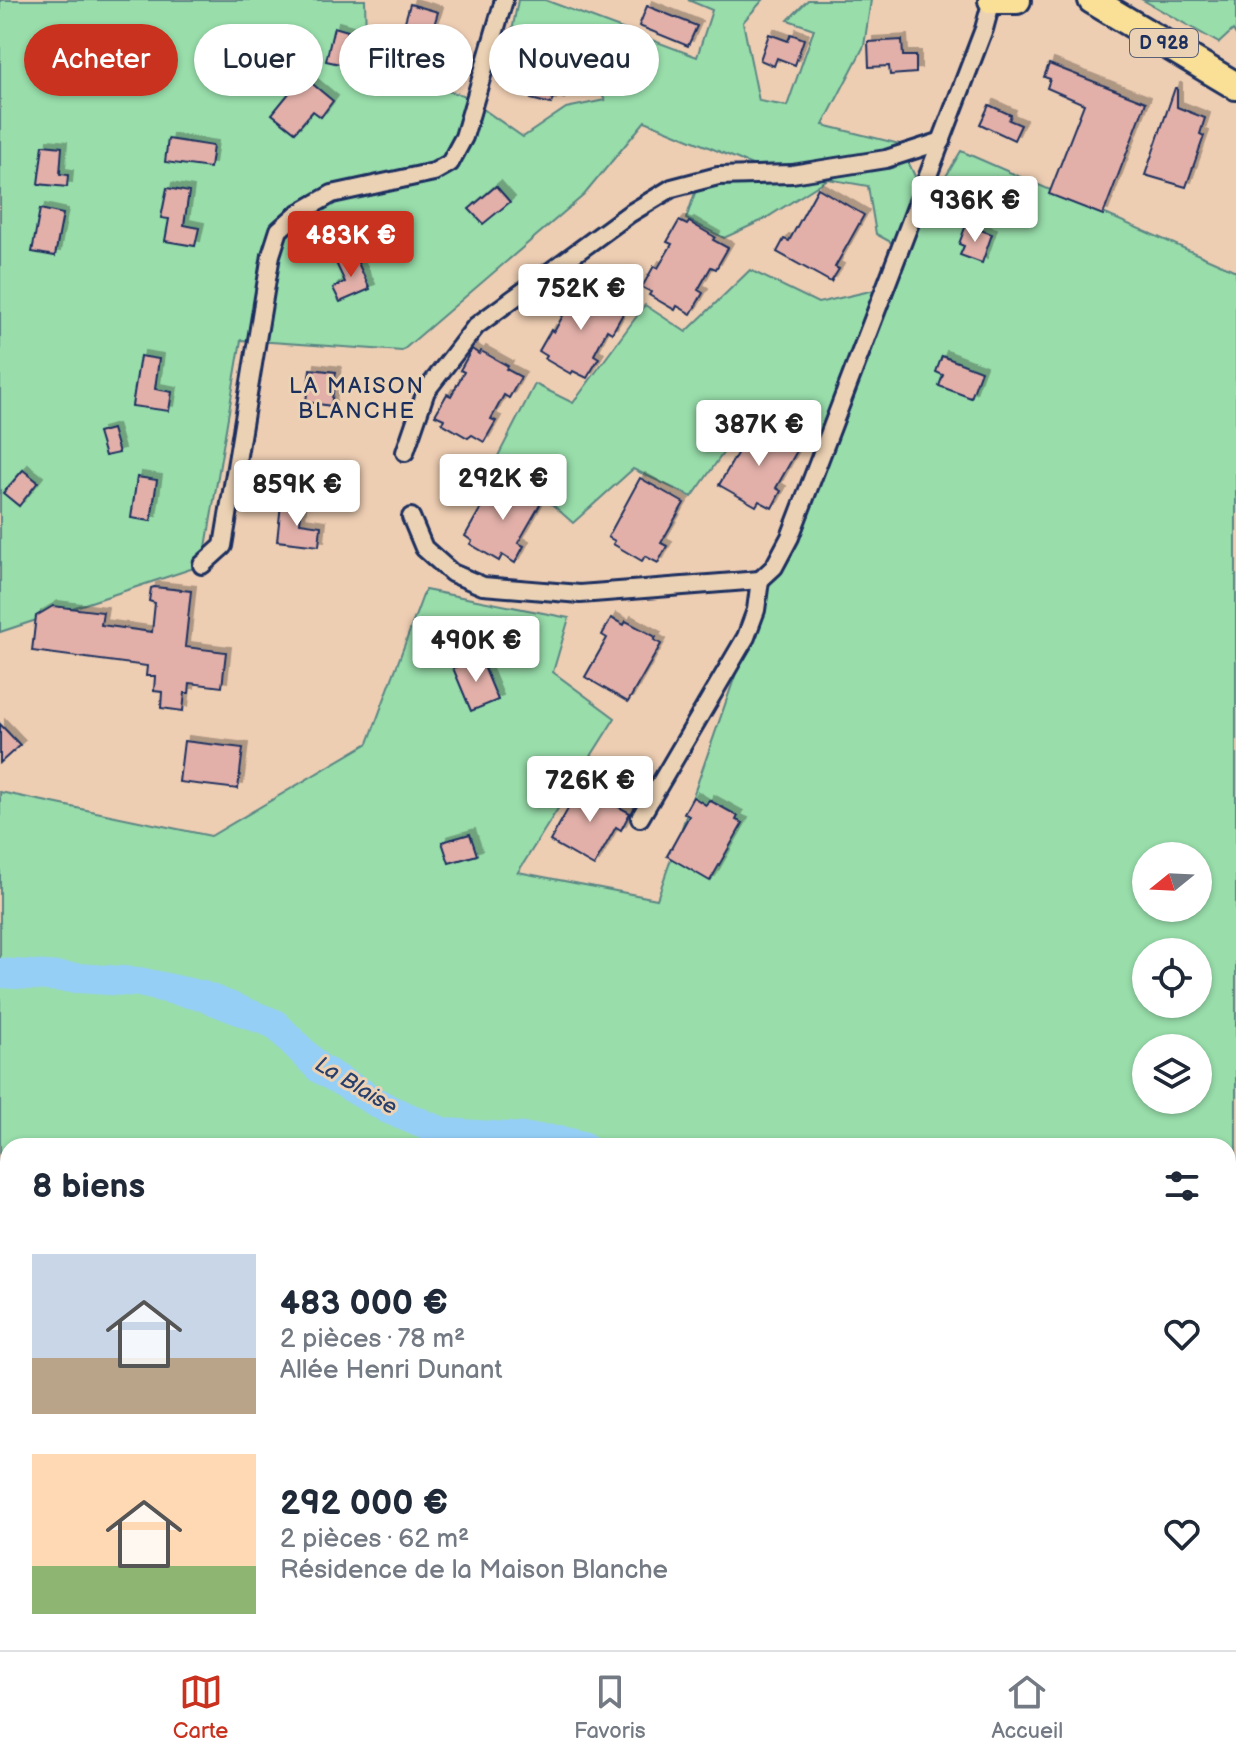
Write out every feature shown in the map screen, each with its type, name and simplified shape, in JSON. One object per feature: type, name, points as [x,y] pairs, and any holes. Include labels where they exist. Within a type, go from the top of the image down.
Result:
[{"type":"main road","points":[[992,0],[1017,0]]},
{"type":"main road","name":"D 928","points":[[1092,0],[1236,86]]},
{"type":"street","points":[[202,565],[223,546],[271,255],[279,230],[297,214],[332,194],[434,172],[450,163],[464,137],[504,0]]},
{"type":"street","points":[[411,517],[424,548],[452,573],[483,586],[580,594],[760,580],[774,567],[790,537],[942,141],[992,0]]},
{"type":"street","points":[[405,452],[426,391],[476,326],[629,214],[672,188],[718,176],[792,174],[886,159],[942,141]]},
{"type":"street","points":[[640,818],[746,637],[756,610],[760,580]]},
{"type":"green space","points":[[0,0],[365,0],[366,24],[339,24],[339,96],[464,96],[523,137],[566,108],[605,100],[603,96],[659,96],[659,43],[697,57],[712,10],[688,0],[763,0],[743,22],[759,101],[787,106],[814,29],[788,20],[808,0],[871,0],[864,46],[823,125],[900,144],[919,185],[896,245],[876,234],[868,186],[828,179],[763,220],[724,238],[686,219],[697,187],[758,178],[757,167],[645,121],[584,195],[402,351],[241,340],[203,565],[0,632]]},
{"type":"green space","points":[[518,0],[545,0],[609,24],[513,24]]},
{"type":"green space","points":[[1143,0],[1236,0],[1236,35],[1233,30],[1219,43]]},
{"type":"green space","points":[[961,151],[1236,271],[1236,1138],[0,1138],[0,792],[211,836],[368,743],[425,590],[569,618],[553,672],[615,718],[518,872],[657,899],[820,433],[748,418],[692,497],[633,469],[573,523],[498,456],[535,384],[573,403],[645,305],[686,332],[750,270],[818,303],[879,289]]},
{"type":"building","points":[[410,4],[438,12],[434,24],[404,24]]},
{"type":"building","points":[[647,6],[697,26],[688,46],[659,34],[659,24],[640,24]]},
{"type":"building","points":[[334,27],[339,28],[339,64],[326,61]]},
{"type":"building","points":[[769,34],[788,41],[791,34],[804,39],[795,65],[777,58],[774,66],[760,60]]},
{"type":"building","points":[[902,40],[903,56],[916,56],[916,73],[890,75],[889,66],[869,67],[868,42]]},
{"type":"building","points":[[1049,64],[1146,102],[1103,215],[1049,194],[1084,104],[1047,88],[1050,79],[1044,77]]},
{"type":"building","points":[[1175,88],[1177,107],[1205,118],[1200,134],[1204,136],[1186,187],[1145,175]]},
{"type":"building","points":[[323,93],[333,101],[321,117],[313,111],[295,132],[272,114],[287,96],[323,96]]},
{"type":"building","points":[[532,96],[554,96],[551,104],[531,99]]},
{"type":"building","points":[[989,105],[1011,115],[1009,120],[1021,125],[1014,140],[980,124]]},
{"type":"building","points":[[168,139],[213,146],[210,168],[165,162]]},
{"type":"building","points":[[43,145],[62,147],[60,174],[68,175],[67,187],[38,184]]},
{"type":"building","points":[[496,186],[510,202],[483,224],[469,209]]},
{"type":"building","points":[[167,188],[189,192],[184,225],[199,228],[195,246],[165,241],[169,219],[161,218]]},
{"type":"building","points":[[818,188],[864,215],[835,267],[839,269],[831,282],[777,252],[784,239],[789,241]]},
{"type":"building","points":[[40,209],[63,214],[55,256],[32,252]]},
{"type":"building","points":[[679,221],[687,225],[689,222],[728,248],[716,269],[711,267],[698,290],[703,293],[691,314],[677,306],[675,310],[649,295],[651,292],[642,287],[672,244],[667,242]]},
{"type":"building","points":[[966,225],[992,234],[982,263],[960,255],[964,246],[959,244]]},
{"type":"building","points":[[354,254],[370,289],[340,302],[333,288],[345,282],[336,263]]},
{"type":"building","points":[[575,286],[584,290],[586,287],[624,312],[612,333],[607,330],[594,355],[599,358],[587,378],[573,371],[571,374],[545,359],[547,356],[539,351],[551,330],[554,332]]},
{"type":"building","points":[[472,349],[508,366],[506,369],[521,377],[509,398],[504,395],[491,419],[496,421],[484,442],[472,435],[468,438],[442,423],[444,419],[435,415],[447,394],[451,396]]},
{"type":"building","points":[[140,356],[159,359],[155,389],[172,392],[169,411],[132,406]]},
{"type":"building","points":[[942,356],[981,371],[971,398],[939,386],[943,375],[936,372]]},
{"type":"building","points":[[310,369],[336,372],[331,406],[306,402]]},
{"type":"building","points":[[754,424],[798,449],[776,488],[781,491],[772,508],[759,501],[756,506],[719,485]]},
{"type":"building","points":[[112,429],[119,453],[105,456],[98,433]]},
{"type":"building","points":[[23,470],[38,482],[19,506],[3,493]]},
{"type":"building","points":[[137,477],[157,480],[151,521],[131,518]]},
{"type":"building","points":[[640,478],[684,503],[661,543],[667,546],[658,563],[645,556],[642,561],[613,544],[615,541],[608,537]]},
{"type":"building","points":[[497,479],[541,503],[518,543],[524,546],[515,563],[502,555],[499,561],[470,544],[472,541],[465,536]]},
{"type":"building","points":[[281,504],[302,507],[300,523],[321,526],[319,546],[277,541]]},
{"type":"building","points":[[151,588],[191,591],[185,647],[226,652],[222,687],[190,683],[189,693],[185,693],[183,711],[161,708],[162,692],[154,691],[155,676],[146,676],[147,666],[32,651],[36,616],[53,606],[103,612],[101,625],[152,632],[155,603],[149,601]]},
{"type":"building","points":[[611,618],[624,625],[626,621],[656,637],[654,640],[661,644],[628,702],[585,677],[607,638],[602,635]]},
{"type":"building","points":[[480,657],[498,700],[471,711],[453,668]]},
{"type":"building","points":[[0,724],[20,745],[0,763]]},
{"type":"building","points":[[184,741],[243,748],[238,789],[179,782]]},
{"type":"building","points":[[582,784],[589,788],[591,784],[621,801],[617,806],[630,813],[621,830],[616,827],[594,866],[550,841]]},
{"type":"building","points":[[693,797],[706,805],[709,800],[738,816],[736,820],[743,823],[710,881],[667,856],[689,816],[684,813]]},
{"type":"building","points":[[470,834],[477,855],[449,863],[442,842]]},
{"type":"waterway","name":"La Blaise","points":[[0,973],[139,982],[203,996],[275,1024],[319,1068],[388,1109],[445,1133],[525,1138]]},
{"type":"district","name":"LA MAISON BLANCHE","points":[[357,398]]}]
